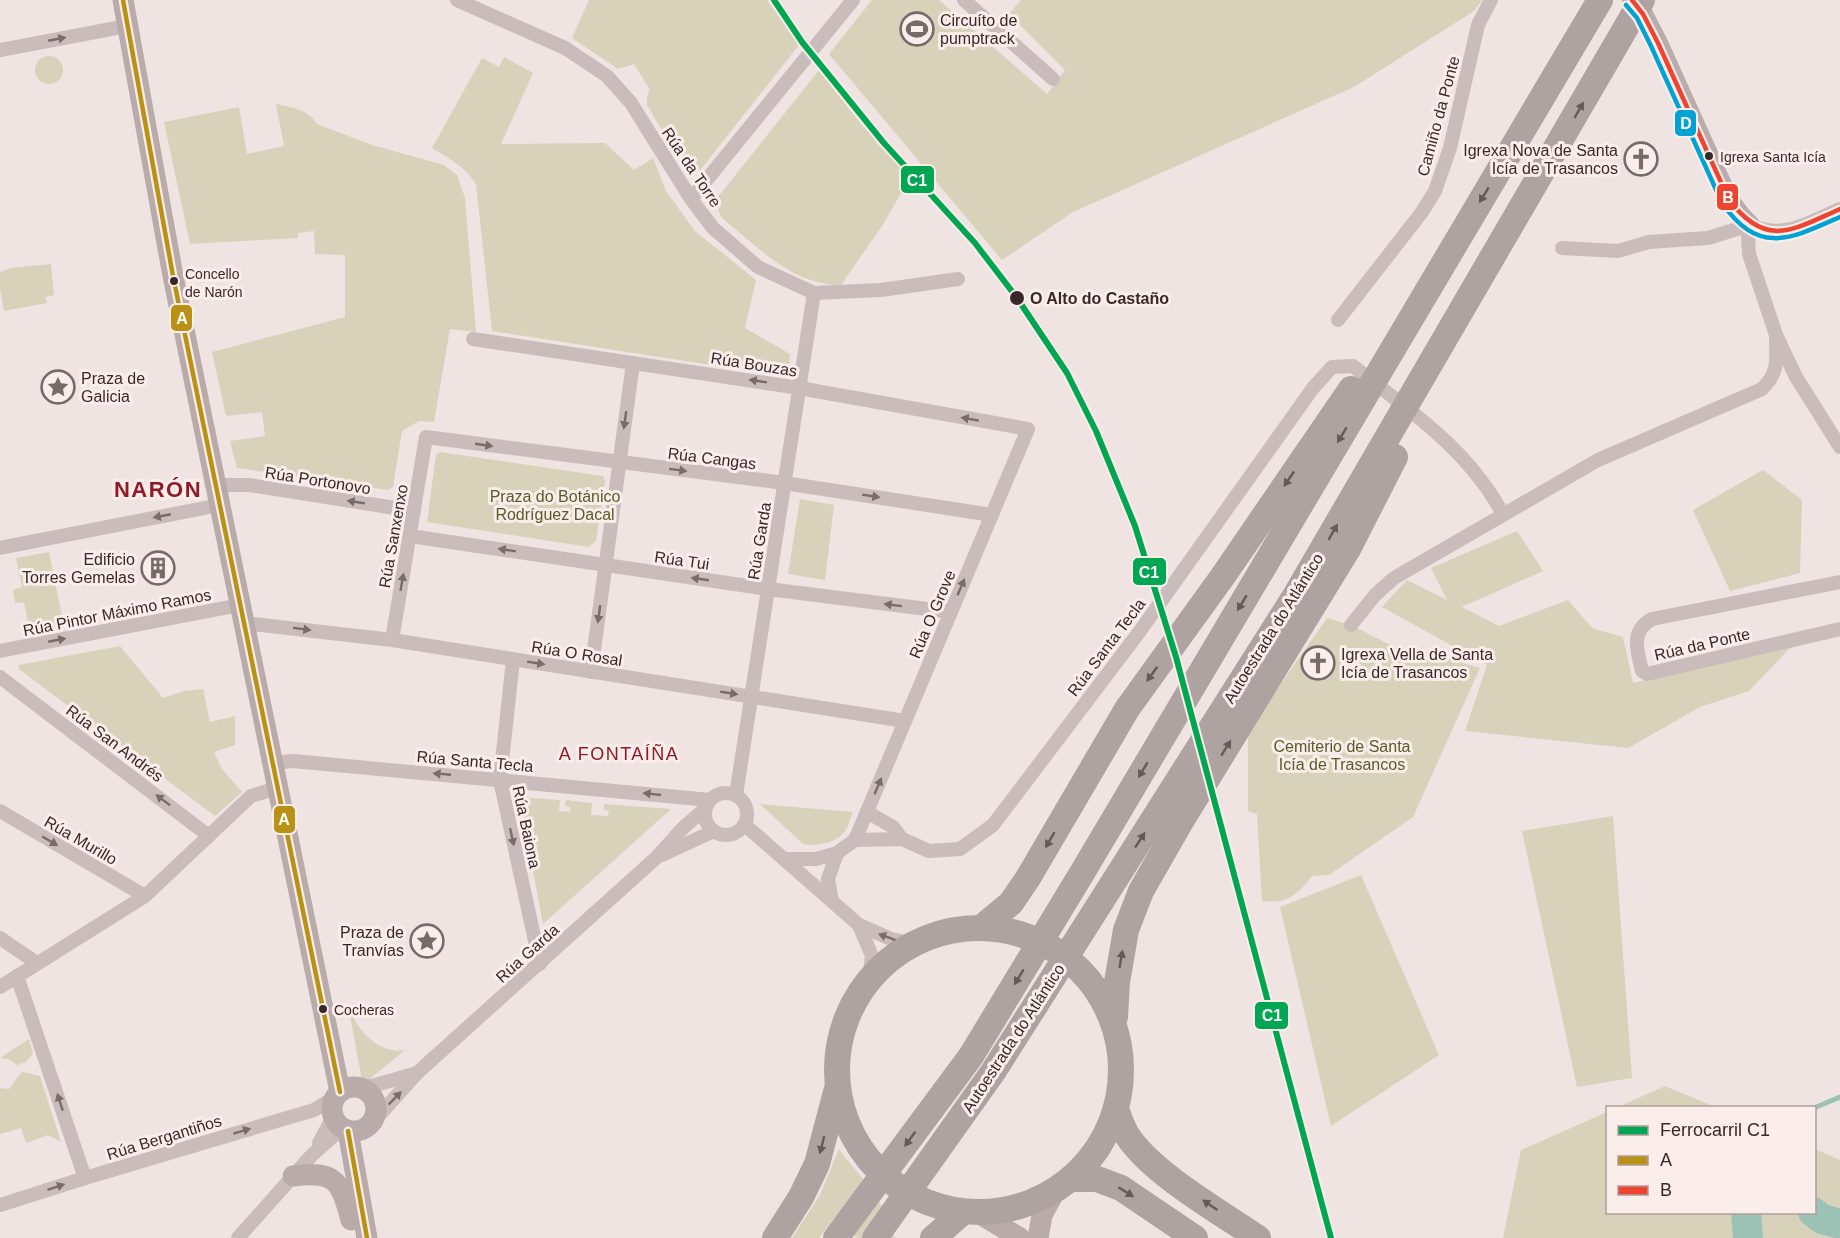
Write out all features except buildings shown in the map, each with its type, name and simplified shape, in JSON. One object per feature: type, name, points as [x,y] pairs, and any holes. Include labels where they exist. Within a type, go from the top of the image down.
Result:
[{"type":"highway","name":"Autoestrada do Atlántico","points":[[840,1233],[971,1056],[1600,0]]},
{"type":"highway","name":"Autoestrada do Atlántico","points":[[875,1238],[993,1072],[1295,596],[1642,0]]},
{"type":"highway","points":[[1115,1017],[1117,982],[1126,930],[1141,891],[1180,823],[1348,549],[1525,204]]},
{"type":"highway","points":[[981,928],[1011,903],[1127,709],[1223,576],[1389,333],[1467,224]]},
{"type":"highway","points":[[1062,1186],[1090,1160],[1116,1109],[1121,1078],[1122,1046],[1115,1017],[1100,991],[1058,954],[1023,935],[1004,929],[946,930],[916,944],[892,960],[869,980],[852,1004],[838,1035],[834,1065],[844,1119],[856,1143],[873,1164],[896,1183],[928,1202],[971,1213],[1009,1209],[1062,1186],[1097,1179],[1121,1188],[1195,1238]]},
{"type":"highway","points":[[775,1238],[801,1197],[817,1164],[837,1089]]},
{"type":"highway","points":[[1116,1109],[1126,1134],[1142,1155],[1186,1189],[1258,1238]]},
{"type":"highway","points":[[933,1238],[971,1213]]},
{"type":"main road","points":[[123,0],[166,242],[343,1109],[367,1238]]},
{"type":"main road","points":[[366,1091],[375,1101],[377,1108],[373,1122],[362,1131],[343,1109],[366,1091]]},
{"type":"main road","points":[[293,1176],[315,1174],[335,1182],[344,1195],[355,1238]]},
{"type":"main road","points":[[1038,1238],[1042,1215],[1062,1186]]},
{"type":"main road","points":[[971,1213],[1020,1238]]},
{"type":"street","name":"Rúa da Torre","points":[[457,0],[566,48],[607,76],[631,103],[691,199],[713,228],[758,267],[814,293],[881,290],[958,279]]},
{"type":"street","points":[[691,199],[853,0]]},
{"type":"street","points":[[964,0],[1053,79]]},
{"type":"street","points":[[977,11],[987,0]]},
{"type":"street","name":"Camiño da Ponte","points":[[1338,320],[1422,212],[1435,191],[1450,148],[1478,25],[1491,0]]},
{"type":"street","points":[[1632,0],[1643,14],[1658,43],[1730,200],[1742,217],[1750,225],[1770,232],[1783,231],[1840,209]]},
{"type":"street","points":[[0,51],[127,26]]},
{"type":"street","points":[[1562,248],[1618,251],[1649,242],[1708,238],[1750,225]]},
{"type":"street","points":[[1750,225],[1749,254],[1776,335],[1796,376],[1833,423],[1840,447]]},
{"type":"street","name":"Rúa Garda","points":[[736,795],[814,293]]},
{"type":"street","points":[[1354,620],[1375,595],[1394,578],[1598,460],[1762,389],[1772,379],[1776,365],[1776,335]]},
{"type":"street","name":"Rúa Bouzas","points":[[473,339],[799,388],[1028,429]]},
{"type":"street","points":[[591,672],[633,363]]},
{"type":"street","name":"Rúa Santa Tecla","points":[[855,840],[902,839],[929,851],[960,849],[993,825],[1140,631],[1314,388],[1332,367],[1353,366],[1428,426],[1483,482],[1503,514]]},
{"type":"street","name":"Rúa O Grove","points":[[855,840],[1028,429]]},
{"type":"street","name":"Rúa Cangas","points":[[426,437],[784,483],[992,515]]},
{"type":"street","name":"Rúa Sanxenxo","points":[[392,640],[426,437]]},
{"type":"street","name":"Rúa Portonovo","points":[[0,548],[218,495],[249,485],[414,512]]},
{"type":"street","name":"Rúa Tui","points":[[410,536],[768,589],[951,612]]},
{"type":"street","name":"Rúa da Ponte","points":[[1840,582],[1652,619],[1641,625],[1636,634],[1642,671],[1647,674],[1840,629]]},
{"type":"street","name":"Rúa O Rosal","points":[[242,614],[513,660],[905,721]]},
{"type":"street","name":"Rúa Pintor Máximo Ramos","points":[[0,651],[242,614]]},
{"type":"street","name":"Rúa Baiona","points":[[513,660],[500,780],[540,964]]},
{"type":"street","name":"Rúa San Andrés","points":[[0,677],[209,836]]},
{"type":"street","name":"Rúa Santa Tecla","points":[[272,763],[293,760],[500,780],[708,804]]},
{"type":"street","points":[[0,987],[145,896],[251,796],[277,788]]},
{"type":"street","points":[[723,793],[736,795],[742,799],[748,811],[745,825],[740,830],[727,835],[714,831],[706,820],[708,804],[723,793]]},
{"type":"street","name":"Rúa Garda","points":[[373,1122],[417,1073],[657,857],[708,804]]},
{"type":"street","name":"Rúa Murillo","points":[[0,811],[145,896]]},
{"type":"street","points":[[867,812],[893,827],[902,839]]},
{"type":"street","points":[[745,825],[859,925],[891,939],[916,944]]},
{"type":"street","name":"Rúa Garda","points":[[657,857],[714,831]]},
{"type":"street","points":[[784,860],[816,859],[837,853],[855,840]]},
{"type":"street","points":[[831,901],[828,879],[837,853]]},
{"type":"street","points":[[784,860],[812,877],[828,879]]},
{"type":"street","points":[[859,925],[872,956],[869,980]]},
{"type":"street","points":[[0,938],[37,963]]},
{"type":"street","points":[[17,976],[85,1178]]},
{"type":"street","name":"Rúa Garda","points":[[343,1109],[379,1084],[417,1073]]},
{"type":"street","points":[[238,1238],[312,1155],[343,1109]]},
{"type":"street","name":"Rúa Bergantiños","points":[[0,1205],[314,1110],[343,1109]]},
{"type":"green space","points":[[589,0],[767,0],[799,45],[698,173],[687,172],[647,105],[650,90],[634,64],[618,69],[572,38]]},
{"type":"green space","points":[[872,0],[939,0],[1047,94],[1065,70],[1009,14],[1021,0],[1482,0],[1474,11],[1354,87],[1073,212],[1002,260],[829,54]]},
{"type":"green space","points":[[49,56],[59,60],[63,70],[59,80],[49,84],[39,80],[35,70],[39,60]]},
{"type":"green space","points":[[504,57],[533,73],[501,144],[605,143],[634,170],[653,158],[666,191],[695,231],[756,280],[745,328],[790,354],[788,377],[492,331],[476,184],[451,159],[432,148],[482,58],[499,67]]},
{"type":"green space","points":[[819,70],[862,125],[910,177],[884,223],[841,285],[807,279],[791,271],[763,252],[722,218],[719,212],[718,197]]},
{"type":"green space","points":[[276,104],[299,110],[309,115],[317,124],[372,145],[444,165],[457,175],[465,198],[476,332],[450,329],[434,422],[419,421],[402,431],[393,487],[388,490],[237,468],[230,441],[265,436],[262,412],[226,416],[212,352],[345,317],[345,255],[315,254],[314,231],[298,233],[298,238],[190,244],[164,122],[239,107],[247,154],[284,146]]},
{"type":"green space","points":[[51,264],[54,295],[45,297],[47,303],[4,311],[0,272],[10,268]]},
{"type":"green space","name":"Praza do Botánico Rodríguez Dacal","points":[[440,452],[603,476],[605,481],[596,541],[589,547],[427,522],[436,455]]},
{"type":"green space","points":[[1763,470],[1802,500],[1800,573],[1730,591],[1693,510]]},
{"type":"green space","points":[[800,499],[834,505],[825,580],[788,574]]},
{"type":"green space","points":[[1517,531],[1543,571],[1462,607],[1499,626],[1568,600],[1592,628],[1623,637],[1633,683],[1790,648],[1749,691],[1700,707],[1628,748],[1465,731],[1487,665],[1382,607],[1407,580],[1447,600],[1431,568]]},
{"type":"green space","points":[[49,552],[64,626],[30,632],[24,602],[15,603],[13,590],[22,587],[16,558]]},
{"type":"green space","name":"Cemiterio de Santa Icía de Trasancos","points":[[1327,618],[1351,625],[1410,655],[1419,650],[1480,668],[1413,817],[1329,875],[1312,876],[1291,897],[1271,902],[1262,901],[1257,814],[1248,811],[1248,735],[1257,718]]},
{"type":"green space","points":[[120,646],[163,698],[184,691],[203,689],[210,722],[235,716],[235,745],[214,752],[222,769],[242,792],[215,816],[19,669],[19,665]]},
{"type":"green space","points":[[519,797],[560,800],[559,811],[570,812],[571,807],[565,806],[566,800],[592,803],[591,815],[608,816],[609,811],[604,810],[604,804],[671,809],[543,924]]},
{"type":"green space","points":[[760,804],[853,812],[846,829],[837,839],[808,845],[803,844]]},
{"type":"green space","points":[[1613,816],[1632,1078],[1577,1087],[1522,831]]},
{"type":"green space","points":[[1361,875],[1439,1055],[1331,1126],[1280,907]]},
{"type":"green space","points":[[349,1010],[364,1033],[378,1045],[386,1049],[405,1050],[366,1082],[362,1080]]},
{"type":"green space","points":[[29,1039],[33,1053],[26,1062],[17,1065],[8,1059],[0,1058]]},
{"type":"green space","points":[[23,1072],[40,1076],[61,1142],[48,1135],[26,1143],[21,1128],[0,1134],[0,1088],[9,1089]]},
{"type":"green space","points":[[1665,1086],[1713,1106],[1620,1106]]},
{"type":"green space","points":[[1606,1112],[1606,1214],[1816,1214],[1816,1149],[1840,1160],[1840,1238],[1503,1238],[1521,1150]]},
{"type":"green space","points":[[839,1149],[880,1203],[895,1238],[857,1238],[834,1218],[819,1238],[792,1238],[820,1195]]},
{"type":"waterway","points":[[1816,1107],[1840,1097]]},
{"type":"waterway","points":[[1746,1214],[1748,1238]]},
{"type":"waterway","points":[[1816,1214],[1822,1219],[1840,1224]]},
{"type":"rail line","name":"C1","points":[[774,0],[802,42],[883,142],[975,243],[1017,298],[1067,373],[1096,431],[1135,526],[1176,657],[1331,1238]]},
{"type":"transit line","name":"A","points":[[123,0],[173,276],[340,1092]]},
{"type":"transit line","name":"B","points":[[1632,0],[1643,14],[1658,43],[1729,200],[1743,215],[1756,225],[1768,230],[1781,231],[1808,223],[1840,209]]},
{"type":"transit line","name":"D","points":[[1626,5],[1637,18],[1651,46],[1722,203],[1736,220],[1749,231],[1762,237],[1776,238],[1806,232],[1840,217]]},
{"type":"transit line","name":"A","points":[[348,1131],[367,1238]]},
{"type":"place","name":"Circuíto de pumptrack","points":[[917,29]]},
{"type":"place","name":"Igrexa Santa Icía","points":[[1709,156]]},
{"type":"place","name":"Igrexa Nova de Santa Icía de Trasancos","points":[[1641,159]]},
{"type":"place","name":"Concello de Narón","points":[[174,281]]},
{"type":"place","name":"O Alto do Castaño","points":[[1017,298]]},
{"type":"place","name":"Praza de Galicia","points":[[58,387]]},
{"type":"place","name":"Edificio Torres Gemelas","points":[[158,568]]},
{"type":"place","name":"Igrexa Vella de Santa Icía de Trasancos","points":[[1318,663]]},
{"type":"place","name":"Praza de Tranvías","points":[[427,941]]},
{"type":"place","name":"Cocheras","points":[[323,1009]]},
{"type":"district","name":"NARÓN","points":[[158,489]]},
{"type":"district","name":"A FONTAÍÑA","points":[[619,754]]}]
